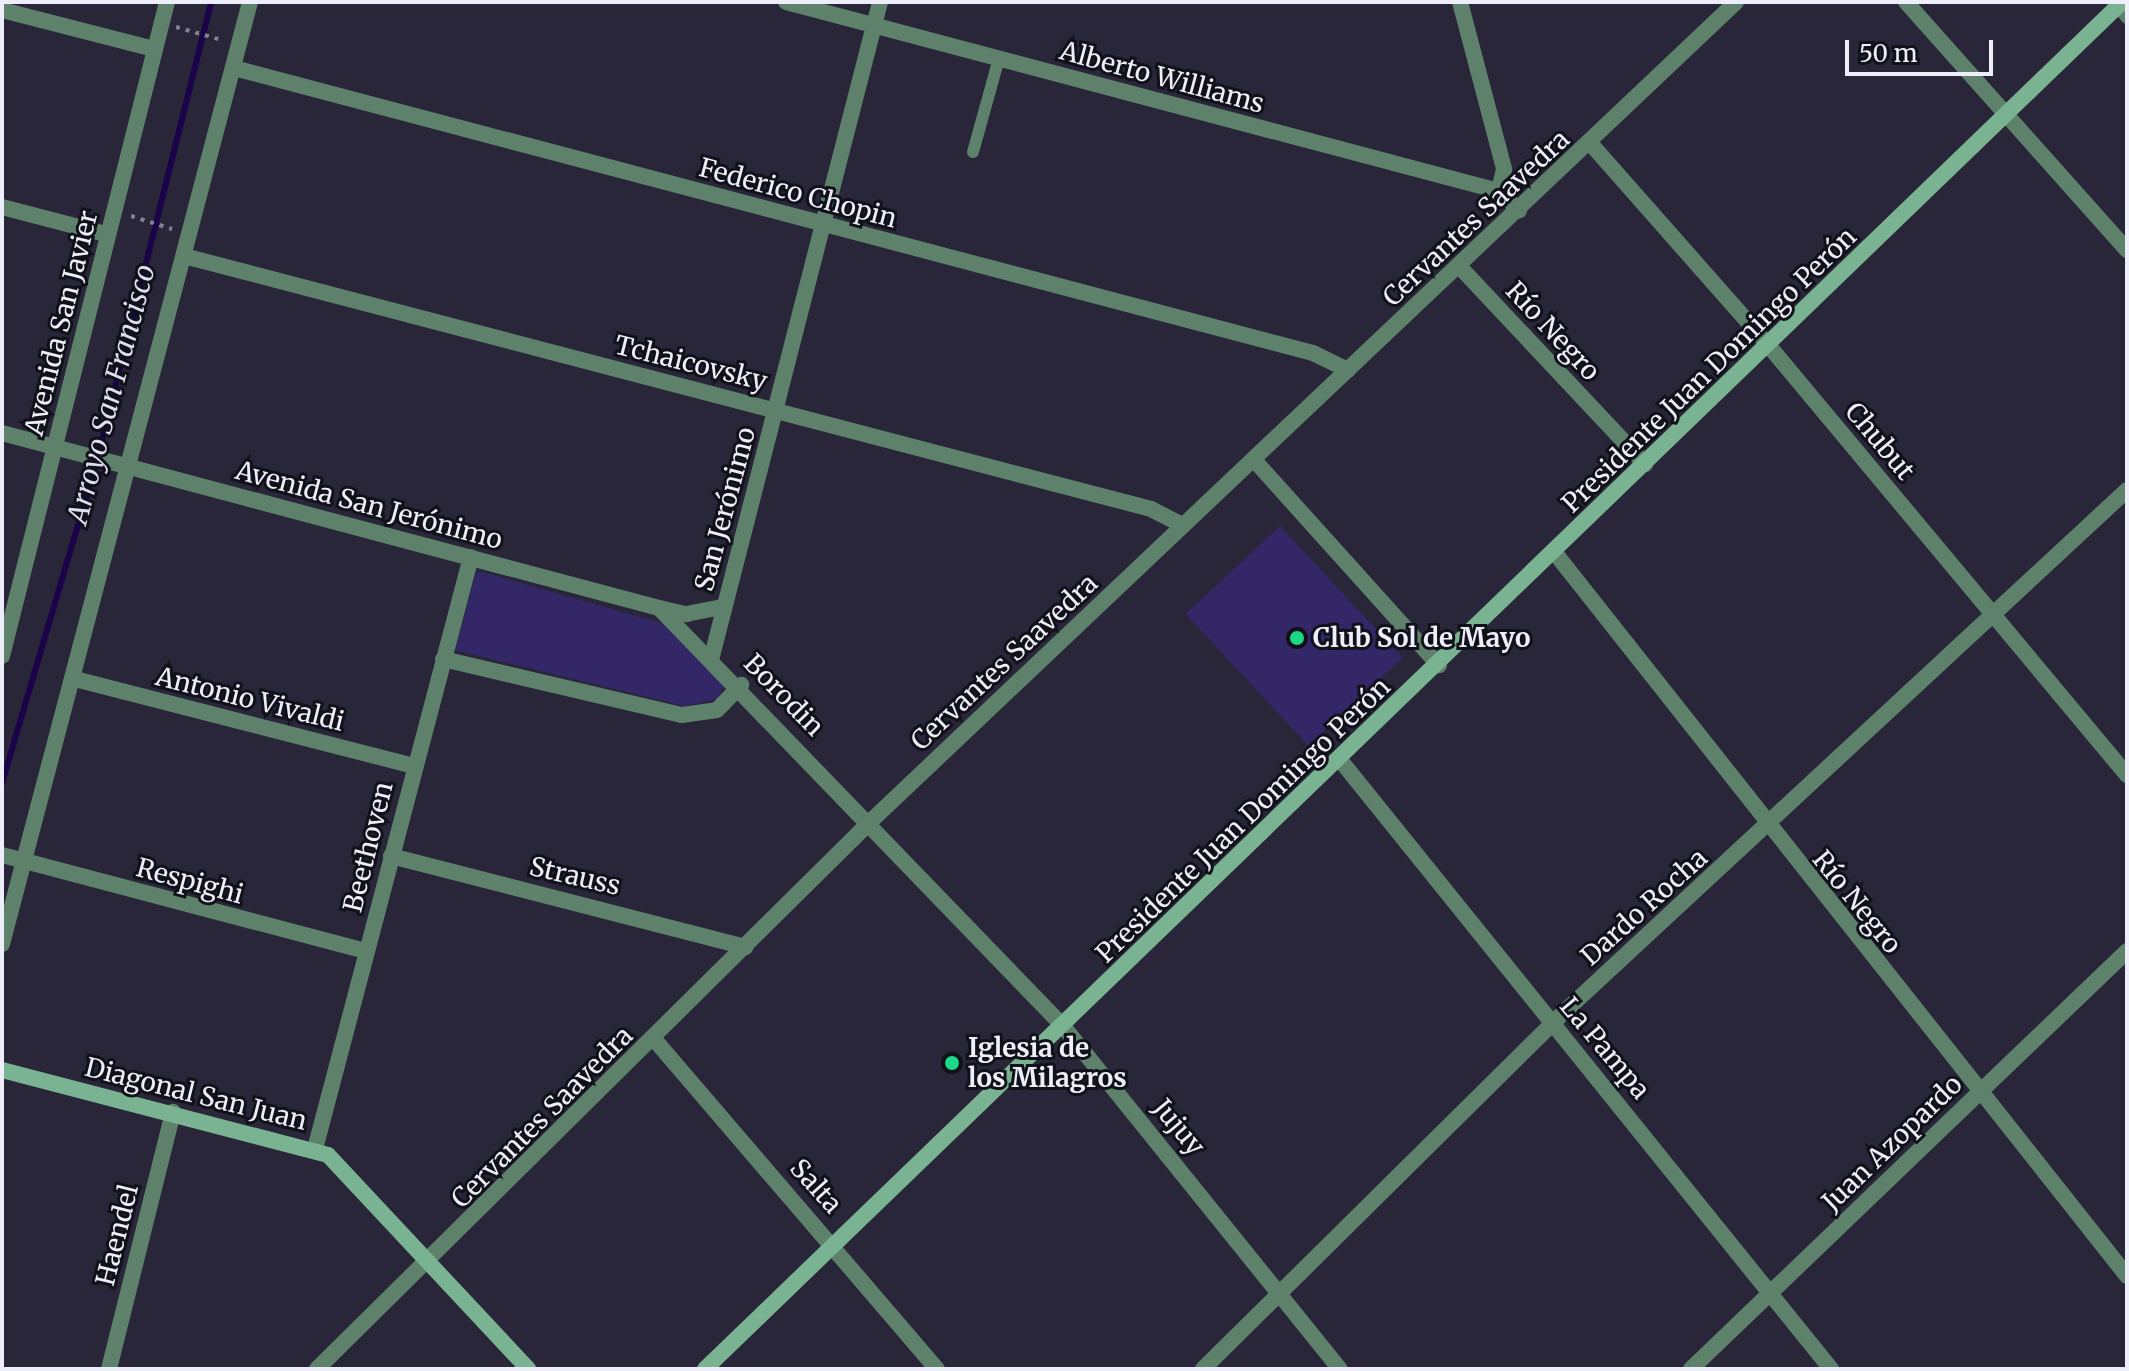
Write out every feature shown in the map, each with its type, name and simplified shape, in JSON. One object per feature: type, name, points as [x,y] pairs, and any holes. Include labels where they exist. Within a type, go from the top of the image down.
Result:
[{"type":"street","name":"Avenida San Javier","points":[[2,656],[167,2]]},
{"type":"street","points":[[2,944],[75,679],[120,464],[184,256],[250,2]]},
{"type":"street","name":"Alberto Williams","points":[[786,2],[1499,191],[1519,210]]},
{"type":"street","name":"San Jerónimo","points":[[712,656],[880,2]]},
{"type":"street","points":[[1460,2],[1504,169],[1499,191]]},
{"type":"street","name":"Cervantes Saavedra","points":[[317,1369],[429,1262],[872,820],[1591,144],[1736,2]]},
{"type":"street","points":[[1906,2],[2008,111],[2127,250]]},
{"type":"street","name":"Presidente Juan Domingo Perón","points":[[705,1369],[1341,761],[2008,111],[2122,9]]},
{"type":"street","points":[[2,10],[154,49]]},
{"type":"street","name":"Federico Chopin","points":[[234,68],[1313,353],[1348,370]]},
{"type":"street","name":"Chubut","points":[[1591,144],[1769,346],[2127,775]]},
{"type":"street","points":[[2,207],[106,234]]},
{"type":"street","name":"Tchaicovsky","points":[[184,256],[1151,509],[1183,525]]},
{"type":"street","name":"Río Negro","points":[[1459,266],[1645,464]]},
{"type":"street","name":"Avenida San Jerónimo","points":[[2,433],[659,608],[686,614],[723,607]]},
{"type":"street","points":[[1255,461],[1439,665]]},
{"type":"street","name":"Dardo Rocha","points":[[1203,1369],[1553,1025],[2127,490]]},
{"type":"street","name":"Río Negro","points":[[1555,553],[1767,827],[2127,1276]]},
{"type":"street","name":"Beethoven","points":[[315,1149],[413,766],[471,557]]},
{"type":"street","name":"Borodin","points":[[659,608],[712,656],[872,820]]},
{"type":"street","points":[[443,659],[682,715],[717,710],[741,685]]},
{"type":"street","name":"Antonio Vivaldi","points":[[75,679],[413,766]]},
{"type":"street","name":"La Pampa","points":[[1341,761],[1831,1369]]},
{"type":"street","name":"Jujuy","points":[[872,820],[1063,1026],[1340,1369]]},
{"type":"street","name":"Respighi","points":[[2,855],[366,951]]},
{"type":"street","name":"Strauss","points":[[391,856],[745,947]]},
{"type":"street","name":"Juan Azopardo","points":[[1691,1369],[2127,951]]},
{"type":"street","name":"Salta","points":[[654,1039],[836,1243],[937,1369]]},
{"type":"street","name":"Diagonal San Juan","points":[[2,1070],[315,1149],[429,1262],[528,1369]]},
{"type":"street","name":"Haendel","points":[[109,1369],[173,1112]]},
{"type":"lane","points":[[973,152],[999,58]]},
{"type":"path","points":[[173,26],[218,38]]},
{"type":"path","points":[[129,215],[167,227]]},
{"type":"shaded area","name":"Club Sol de Mayo","points":[[1280,526],[1403,658],[1308,746],[1186,614]]},
{"type":"shaded area","points":[[483,572],[664,624],[726,680],[718,699],[685,706],[455,650],[476,573]]},
{"type":"waterway","name":"Arroyo San Francisco","points":[[2,783],[98,456],[211,2]]},
{"type":"place","name":"Club Sol de Mayo","points":[[1297,638]]},
{"type":"place","name":"Iglesia de los Milagros","points":[[952,1063]]}]
